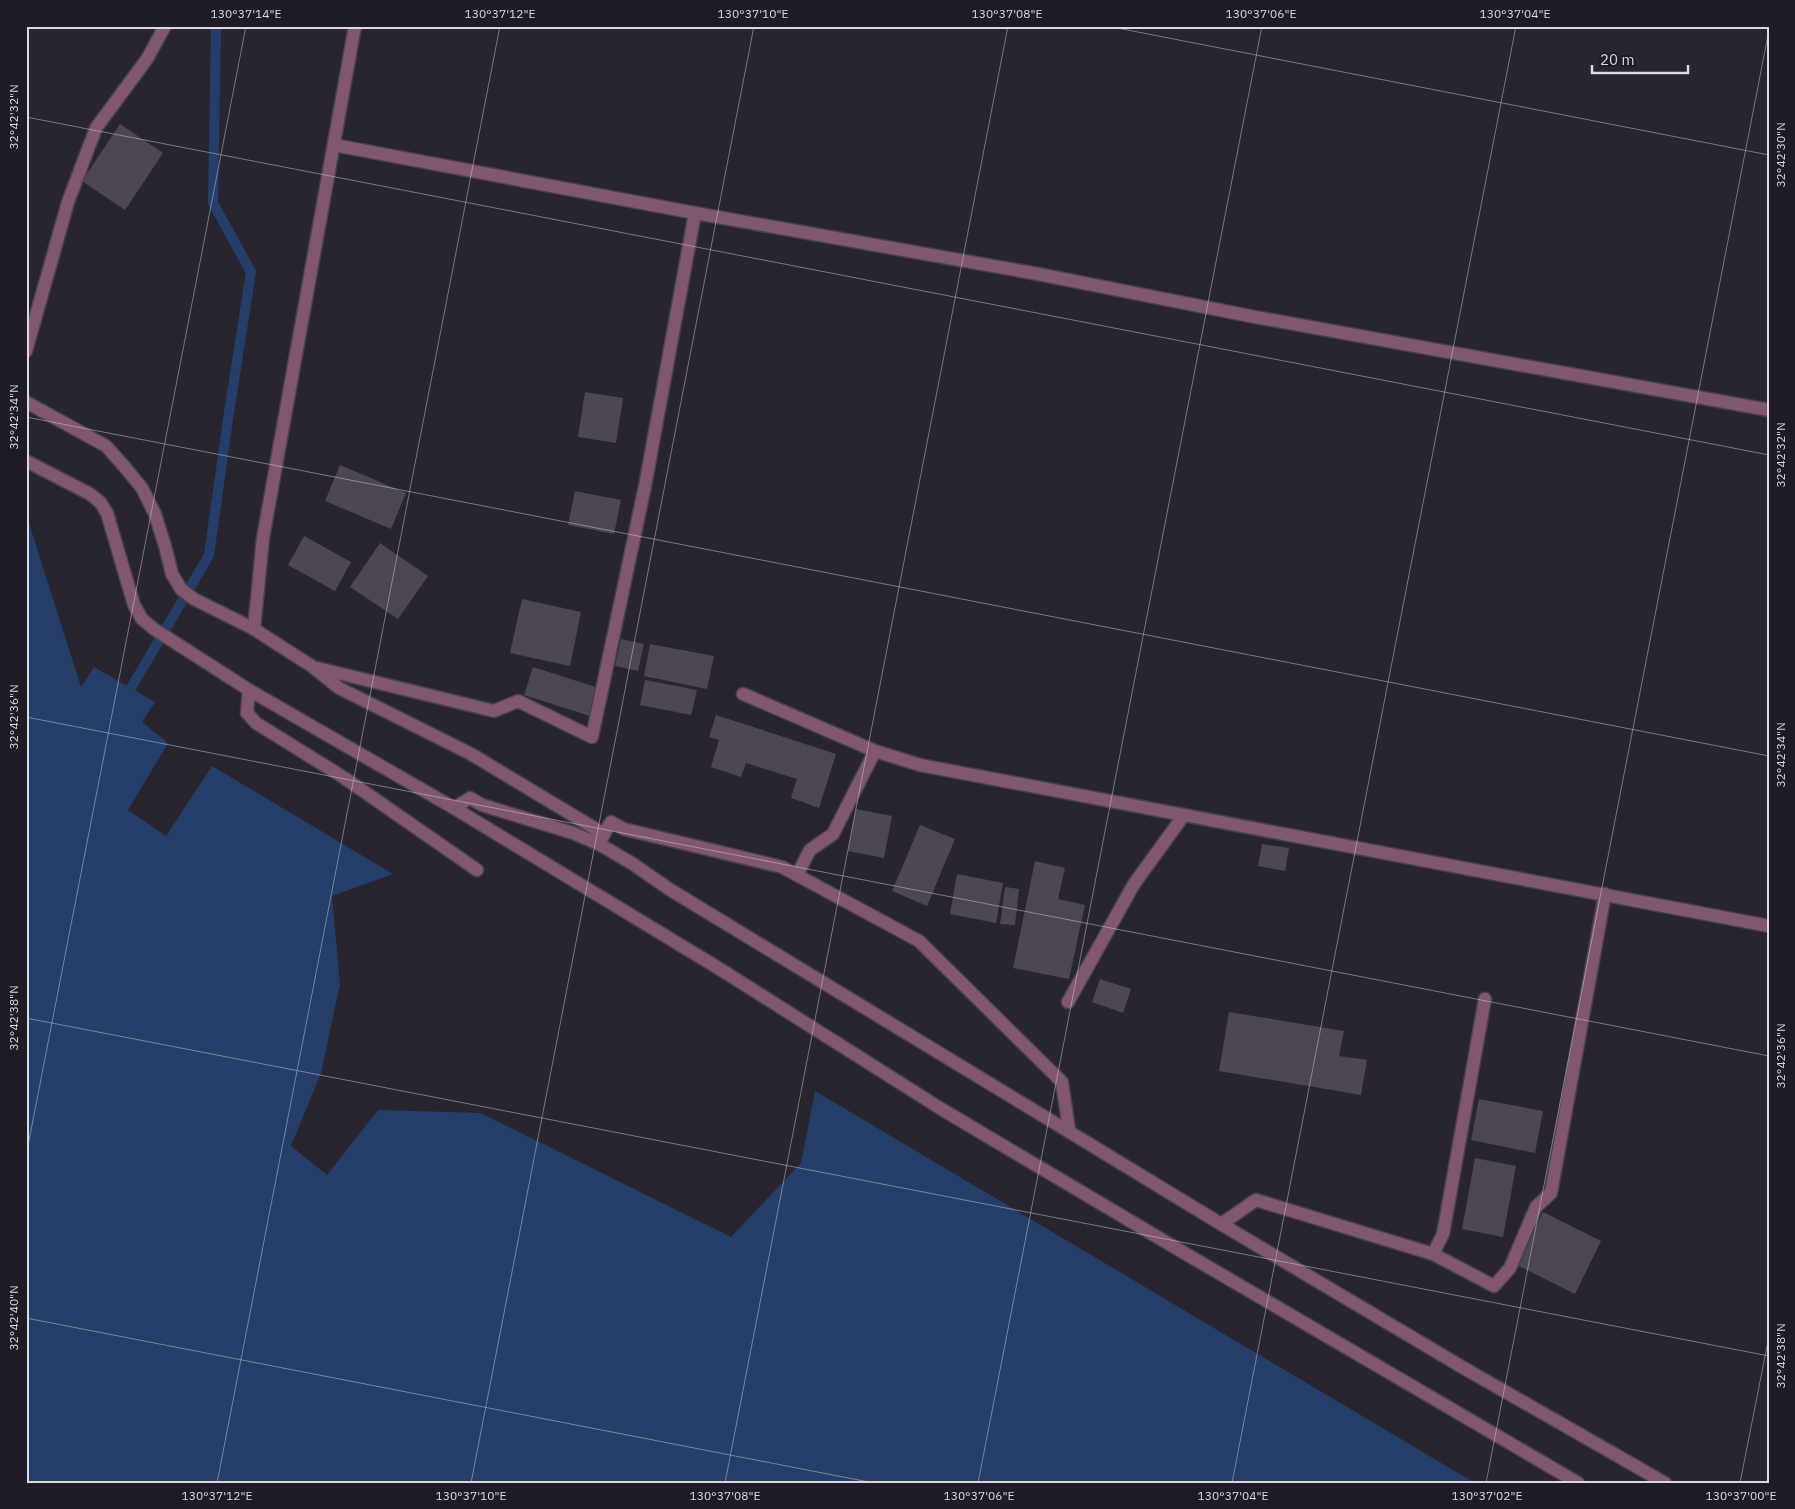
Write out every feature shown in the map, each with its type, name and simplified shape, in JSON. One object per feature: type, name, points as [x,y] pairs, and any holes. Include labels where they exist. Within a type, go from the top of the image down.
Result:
[{"type":"street","points":[[26,350],[68,202],[96,128],[147,59],[165,26]]},
{"type":"street","points":[[254,629],[263,538],[355,26]]},
{"type":"street","points":[[334,145],[1769,410]]},
{"type":"street","points":[[313,666],[494,711],[518,701],[592,737],[645,486],[695,213]]},
{"type":"street","points":[[26,402],[106,446],[123,465],[142,488],[155,514],[172,574],[181,589],[194,599],[254,629],[313,666],[339,688],[471,754],[601,839],[669,889],[1221,1224],[1462,1367],[1665,1483]]},
{"type":"street","points":[[26,461],[90,494],[100,502],[107,513],[134,605],[142,619],[154,629],[249,690],[454,808],[715,966],[943,1110],[1578,1483]]},
{"type":"street","points":[[249,690],[247,713],[256,723],[343,777],[478,870]]},
{"type":"street","points":[[743,694],[875,752],[920,764],[1769,926]]},
{"type":"street","points":[[797,875],[810,850],[833,834],[875,752]]},
{"type":"street","points":[[454,808],[470,798],[482,805],[573,833],[601,839]]},
{"type":"street","points":[[1068,1002],[1134,884],[1184,815]]},
{"type":"street","points":[[601,839],[612,822],[624,829],[782,867],[919,941],[1062,1082],[1069,1130]]},
{"type":"street","points":[[1221,1224],[1256,1200],[1433,1254],[1494,1286],[1510,1268],[1536,1207],[1551,1193],[1605,894]]},
{"type":"street","points":[[1433,1254],[1443,1234],[1485,999]]},
{"type":"water","points":[[26,514],[81,687],[94,667],[155,702],[142,722],[168,743],[128,810],[166,836],[212,766],[393,874],[332,896],[340,984],[321,1073],[291,1146],[327,1175],[378,1110],[481,1113],[731,1237],[801,1163],[815,1091],[1475,1483],[26,1483]]},
{"type":"building","points":[[120,124],[163,153],[125,210],[82,181]]},
{"type":"building","points":[[585,392],[623,398],[616,443],[578,437]]},
{"type":"building","points":[[340,465],[406,493],[391,529],[325,501]]},
{"type":"building","points":[[575,491],[621,500],[614,534],[568,525]]},
{"type":"building","points":[[304,536],[351,562],[335,591],[288,565]]},
{"type":"building","points":[[380,543],[428,576],[398,619],[350,587]]},
{"type":"building","points":[[522,599],[581,612],[570,666],[510,653]]},
{"type":"building","points":[[621,639],[644,644],[638,671],[615,666]]},
{"type":"building","points":[[650,644],[714,656],[707,689],[644,676]]},
{"type":"building","points":[[533,667],[602,689],[593,717],[524,695]]},
{"type":"building","points":[[645,680],[697,690],[691,715],[640,705]]},
{"type":"building","points":[[716,715],[836,754],[819,808],[791,798],[797,779],[746,763],[741,777],[711,767],[719,740],[709,737]]},
{"type":"building","points":[[856,809],[892,816],[884,858],[848,851]]},
{"type":"building","points":[[920,825],[955,839],[927,906],[892,891]]},
{"type":"building","points":[[1262,844],[1289,848],[1285,871],[1258,866]]},
{"type":"building","points":[[1035,861],[1065,868],[1058,899],[1085,905],[1069,979],[1013,968]]},
{"type":"building","points":[[957,874],[1003,883],[996,923],[950,914]]},
{"type":"building","points":[[1005,887],[1019,889],[1015,925],[1000,924]]},
{"type":"building","points":[[1100,979],[1131,989],[1123,1013],[1092,1002]]},
{"type":"building","points":[[1229,1012],[1344,1031],[1339,1056],[1367,1060],[1361,1095],[1219,1071]]},
{"type":"building","points":[[1479,1099],[1543,1111],[1535,1153],[1471,1140]]},
{"type":"building","points":[[1475,1158],[1516,1166],[1503,1237],[1462,1229]]},
{"type":"building","points":[[1543,1212],[1601,1241],[1575,1294],[1517,1265]]},
{"type":"waterway","points":[[131,688],[209,555],[251,272],[213,203],[216,26]]}]
